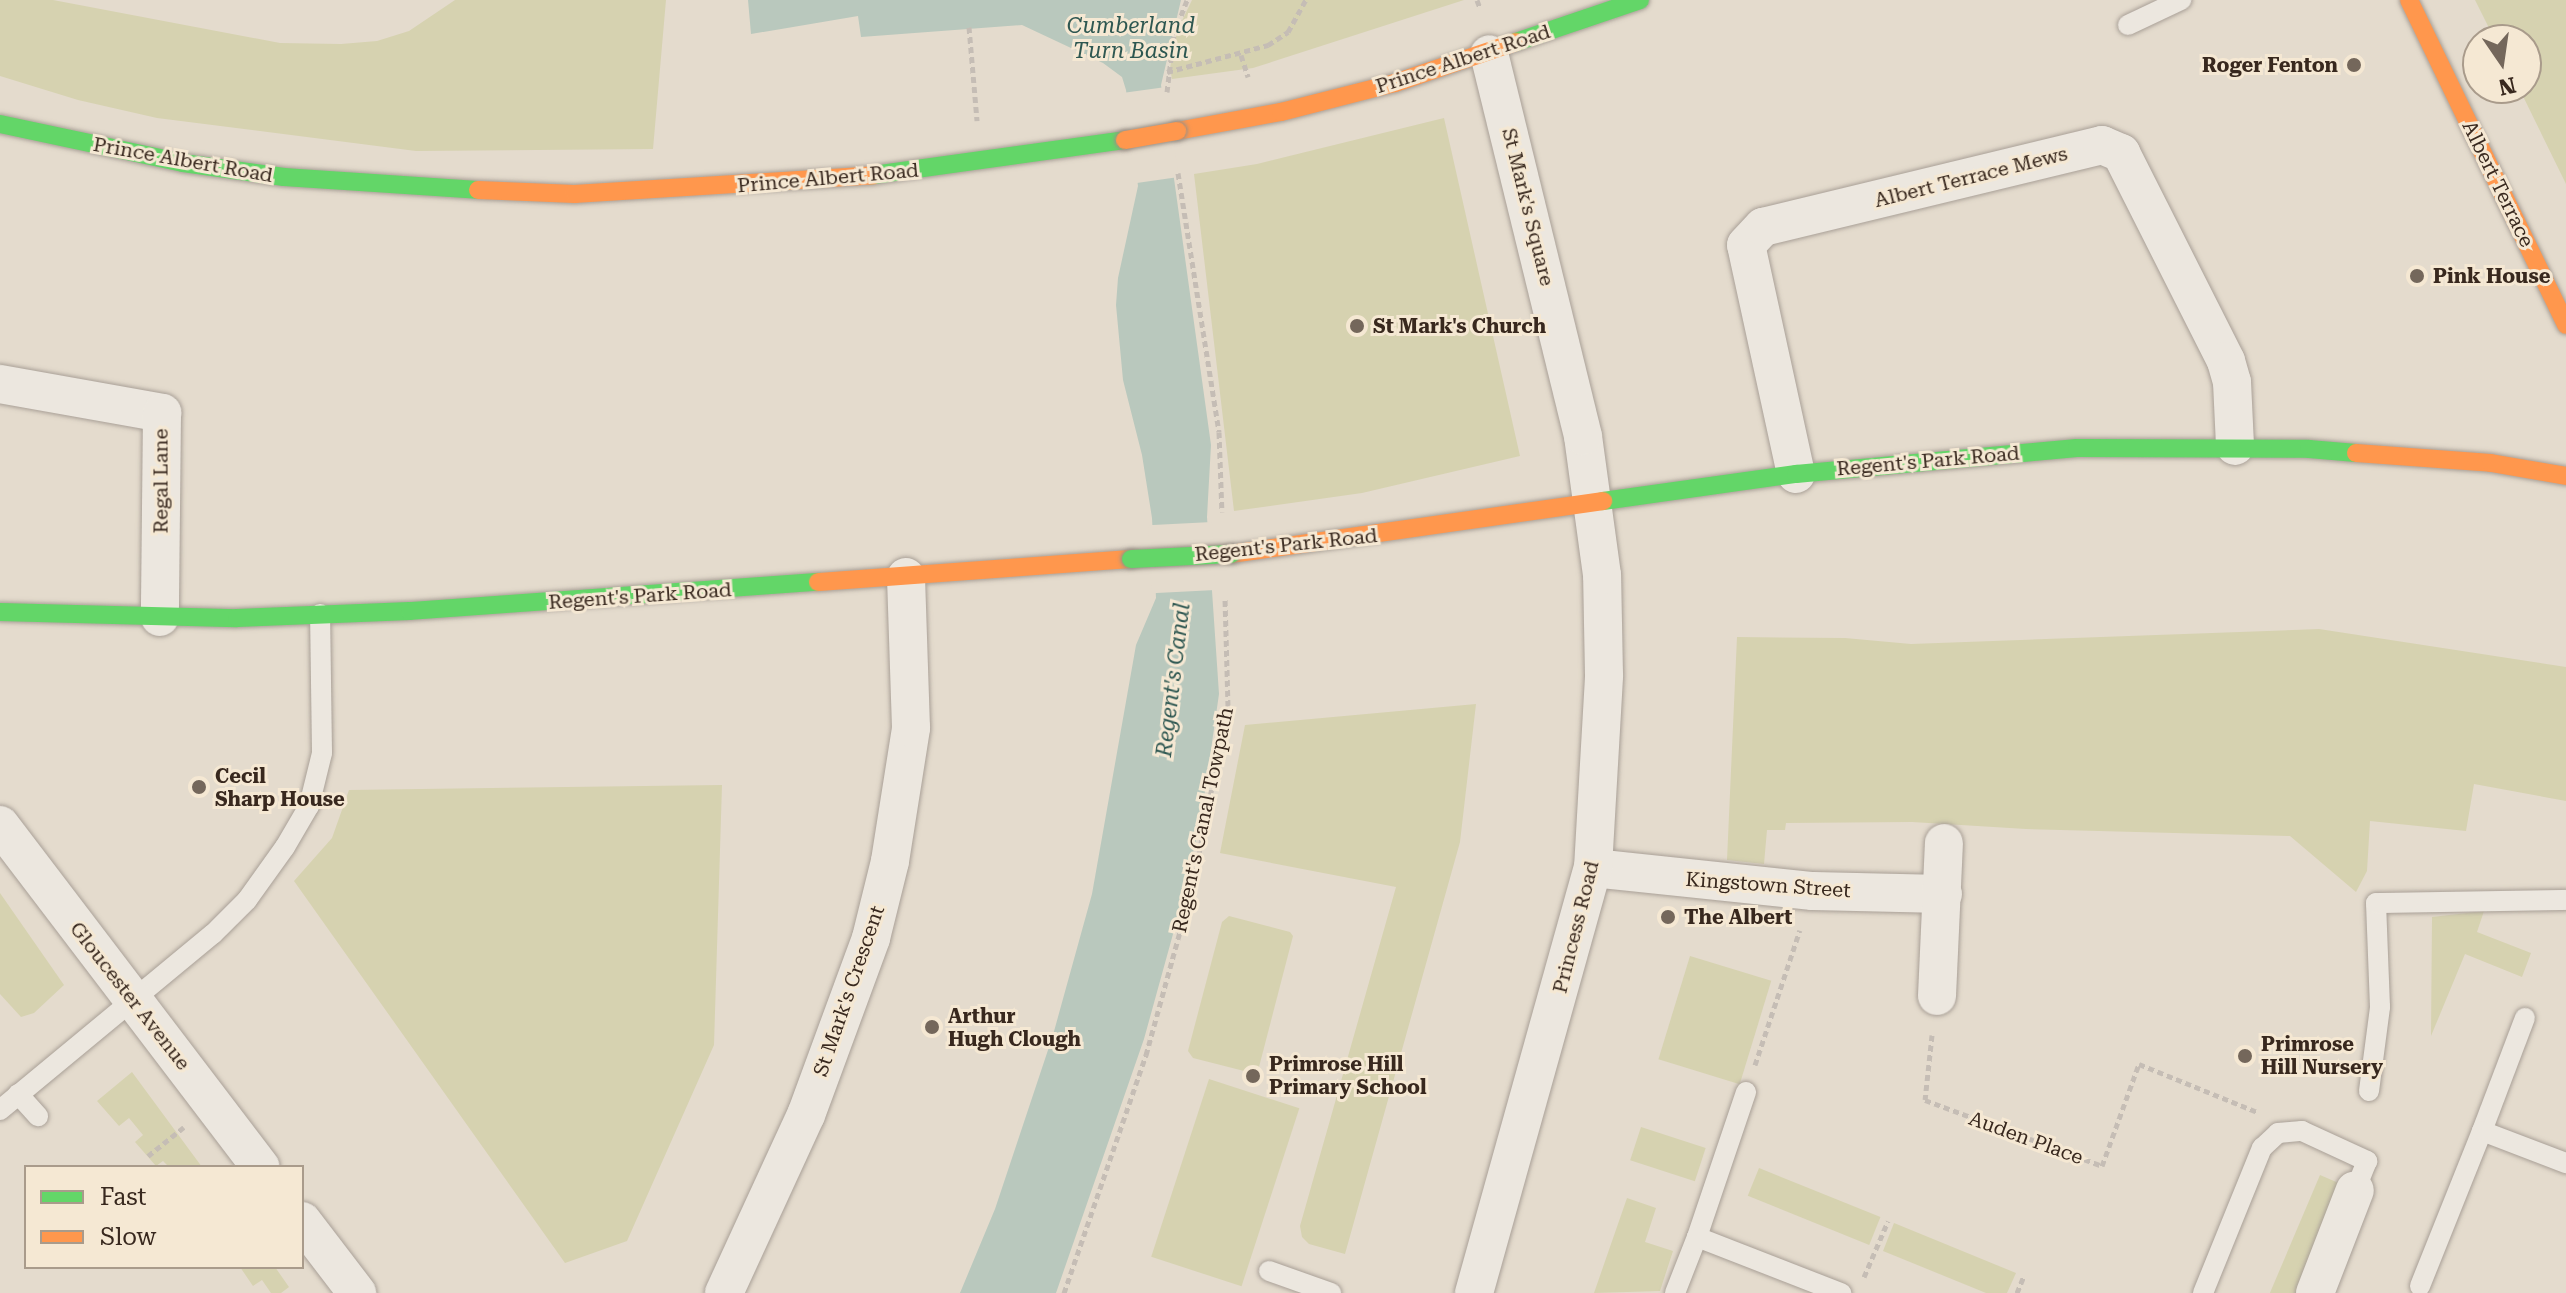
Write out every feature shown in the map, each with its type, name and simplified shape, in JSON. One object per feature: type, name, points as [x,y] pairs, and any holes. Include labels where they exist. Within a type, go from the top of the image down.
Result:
[{"type":"street","name":"Prince Albert Road","points":[[0,124],[169,160],[284,177],[381,186],[575,194],[891,174],[1125,140],[1339,99],[1489,54],[1640,0]]},
{"type":"street","name":"Albert Terrace","points":[[2409,0],[2566,325]]},
{"type":"street","name":"St Mark's Square","points":[[1489,54],[1576,403],[1595,502]]},
{"type":"street","name":"Albert Terrace Mews","points":[[1796,474],[1746,245],[1763,227],[2102,145],[2121,153],[2226,361],[2232,382],[2235,446]]},
{"type":"street","name":"Regal Lane","points":[[0,384],[162,413],[160,617]]},
{"type":"street","name":"Regent's Park Road","points":[[0,612],[160,617],[320,614],[1231,554],[1796,474],[2077,448],[2235,446],[2396,454],[2565,473]]},
{"type":"street","name":"Princess Road","points":[[1474,1293],[1593,868],[1604,675],[1602,575],[1595,502]]},
{"type":"street","name":"St Mark's Crescent","points":[[724,1293],[806,1115],[871,938],[892,848],[911,728],[906,577]]},
{"type":"street","name":"Gloucester Avenue","points":[[0,825],[259,1165]]},
{"type":"street","points":[[1937,996],[1944,843]]},
{"type":"street","name":"Kingstown Street","points":[[1593,868],[1813,891],[1943,894]]},
{"type":"street","points":[[2315,1293],[2355,1190]]},
{"type":"street","points":[[304,1224],[357,1293]]},
{"type":"lane","points":[[2128,25],[2181,0]]},
{"type":"lane","points":[[0,1110],[213,934],[267,875],[309,806],[324,737],[320,614]]},
{"type":"lane","points":[[2369,1091],[2380,1007],[2376,903],[2566,900]]},
{"type":"lane","points":[[2420,1286],[2525,1018]]},
{"type":"lane","points":[[1675,1293],[1746,1092]]},
{"type":"lane","points":[[18,1094],[38,1116]]},
{"type":"lane","points":[[2203,1293],[2262,1148],[2278,1133],[2302,1131],[2367,1161],[2355,1190]]},
{"type":"lane","points":[[2482,1131],[2566,1163]]},
{"type":"lane","points":[[1697,1237],[1841,1293]]},
{"type":"lane","points":[[1269,1271],[1331,1293]]},
{"type":"path","points":[[1168,102],[1167,72],[1174,34],[1187,0]]},
{"type":"path","points":[[1167,72],[1241,55],[1268,45],[1288,32],[1306,0]]},
{"type":"path","points":[[1477,0],[1480,8]]},
{"type":"path","points":[[969,27],[977,120]]},
{"type":"path","points":[[1177,165],[1219,432],[1222,523]]},
{"type":"path","name":"Regent's Canal Towpath","points":[[1064,1293],[1146,1055],[1193,884],[1228,706],[1224,584]]},
{"type":"path","points":[[1746,1092],[1813,891]]},
{"type":"path","name":"Auden Place","points":[[1937,996],[1925,1100],[2102,1166],[2139,1064],[2302,1131]]},
{"type":"path","points":[[148,1156],[178,1132]]},
{"type":"path","points":[[1864,1279],[1888,1221]]},
{"type":"path","points":[[2017,1293],[2024,1276]]},
{"type":"shaded area","points":[[0,0],[53,0],[280,43],[341,44],[377,41],[409,31],[455,0],[666,0],[653,149],[416,151],[157,118],[78,100],[0,76]]},
{"type":"shaded area","points":[[1192,0],[1464,0],[1253,68],[1172,79],[1170,68],[1177,31]]},
{"type":"shaded area","points":[[2475,0],[2566,0],[2566,184],[2527,104],[2542,104],[2542,24],[2487,24]]},
{"type":"shaded area","points":[[1444,118],[1520,456],[1362,493],[1234,511],[1194,174],[1257,164]]},
{"type":"shaded area","points":[[2319,629],[2566,667],[2566,801],[2474,784],[2466,831],[2370,821],[2367,871],[2356,892],[2290,836],[2026,829],[1912,822],[1786,823],[1785,830],[1767,830],[1764,864],[1727,860],[1737,637],[1845,638],[1911,644]]},
{"type":"shaded area","points":[[1476,704],[1460,842],[1345,1254],[1309,1244],[1302,1237],[1300,1226],[1396,887],[1220,853],[1245,725]]},
{"type":"shaded area","points":[[722,785],[714,1045],[627,1241],[565,1263],[294,881],[332,838],[349,790]]},
{"type":"shaded area","points":[[0,893],[64,985],[34,1013],[21,1017],[0,994]]},
{"type":"shaded area","points":[[2484,911],[2477,932],[2531,953],[2522,977],[2465,954],[2431,1036],[2432,917]]},
{"type":"shaded area","points":[[1229,916],[1290,932],[1293,936],[1259,1067],[1252,1073],[1193,1058],[1188,1051],[1222,922]]},
{"type":"shaded area","points":[[1690,956],[1771,981],[1740,1084],[1658,1059]]},
{"type":"shaded area","points":[[132,1072],[201,1165],[167,1165],[163,1161],[155,1165],[135,1142],[143,1135],[129,1118],[119,1126],[97,1101]]},
{"type":"shaded area","points":[[1209,1079],[1299,1108],[1242,1286],[1151,1257]]},
{"type":"shaded area","points":[[1641,1127],[1706,1148],[1695,1181],[1630,1160]]},
{"type":"shaded area","points":[[1759,1168],[1880,1217],[1869,1245],[1748,1196]]},
{"type":"shaded area","points":[[2320,1175],[2344,1185],[2298,1293],[2270,1293]]},
{"type":"shaded area","points":[[1627,1198],[1656,1208],[1645,1242],[1673,1251],[1660,1291],[1594,1293]]},
{"type":"shaded area","points":[[1894,1223],[2016,1273],[2007,1293],[1986,1293],[1883,1251]]},
{"type":"shaded area","points":[[241,1269],[276,1269],[289,1287],[281,1293],[271,1293],[262,1280],[253,1286]]},
{"type":"water","points":[[748,0],[1181,0],[1161,85],[1211,445],[1207,517],[1219,694],[1201,819],[1178,916],[1144,1039],[1056,1293],[960,1293],[995,1209],[1053,1035],[1092,894],[1136,645],[1156,598],[1152,518],[1142,455],[1123,380],[1116,305],[1118,278],[1138,186],[1126,90],[1122,77],[1103,63],[1022,25],[861,37],[858,16],[751,34]]},
{"type":"pier","points":[[1166,87],[1179,177],[1135,183],[1122,93]]},
{"type":"pier","points":[[1212,522],[1216,590],[1152,593],[1148,525]]},
{"type":"traffic: fast","points":[[1516,42],[1640,0]]},
{"type":"traffic: fast","points":[[0,124],[183,163],[284,177],[478,190]]},
{"type":"traffic: fast","points":[[873,175],[1125,140]]},
{"type":"traffic: fast","points":[[1603,501],[1796,474],[2077,448],[2309,449],[2356,453]]},
{"type":"traffic: fast","points":[[1131,559],[1231,554]]},
{"type":"traffic: fast","points":[[0,612],[237,618],[410,611],[818,582]]},
{"type":"traffic: slow","points":[[2409,0],[2566,325]]},
{"type":"traffic: slow","points":[[1177,131],[1281,112],[1395,83],[1516,42]]},
{"type":"traffic: slow","points":[[1125,140],[1177,131]]},
{"type":"traffic: slow","points":[[478,190],[575,194],[873,175]]},
{"type":"traffic: slow","points":[[2356,453],[2491,463],[2566,476]]},
{"type":"traffic: slow","points":[[1231,554],[1603,501]]},
{"type":"traffic: slow","points":[[818,582],[1131,559]]},
{"type":"place","name":"Roger Fenton","points":[[2354,65]]},
{"type":"place","name":"Pink House","points":[[2417,276]]},
{"type":"place","name":"St Mark's Church","points":[[1357,326]]},
{"type":"place","name":"Cecil Sharp House","points":[[199,787]]},
{"type":"place","name":"The Albert","points":[[1668,917]]},
{"type":"place","name":"Arthur Hugh Clough","points":[[932,1027]]},
{"type":"place","name":"Primrose Hill Nursery","points":[[2245,1056]]},
{"type":"place","name":"Primrose Hill Primary School","points":[[1253,1076]]},
{"type":"water label","name":"Cumberland Turn Basin","points":[[1131,38]]},
{"type":"water label","name":"Regent's Canal","points":[[1173,680]]}]
